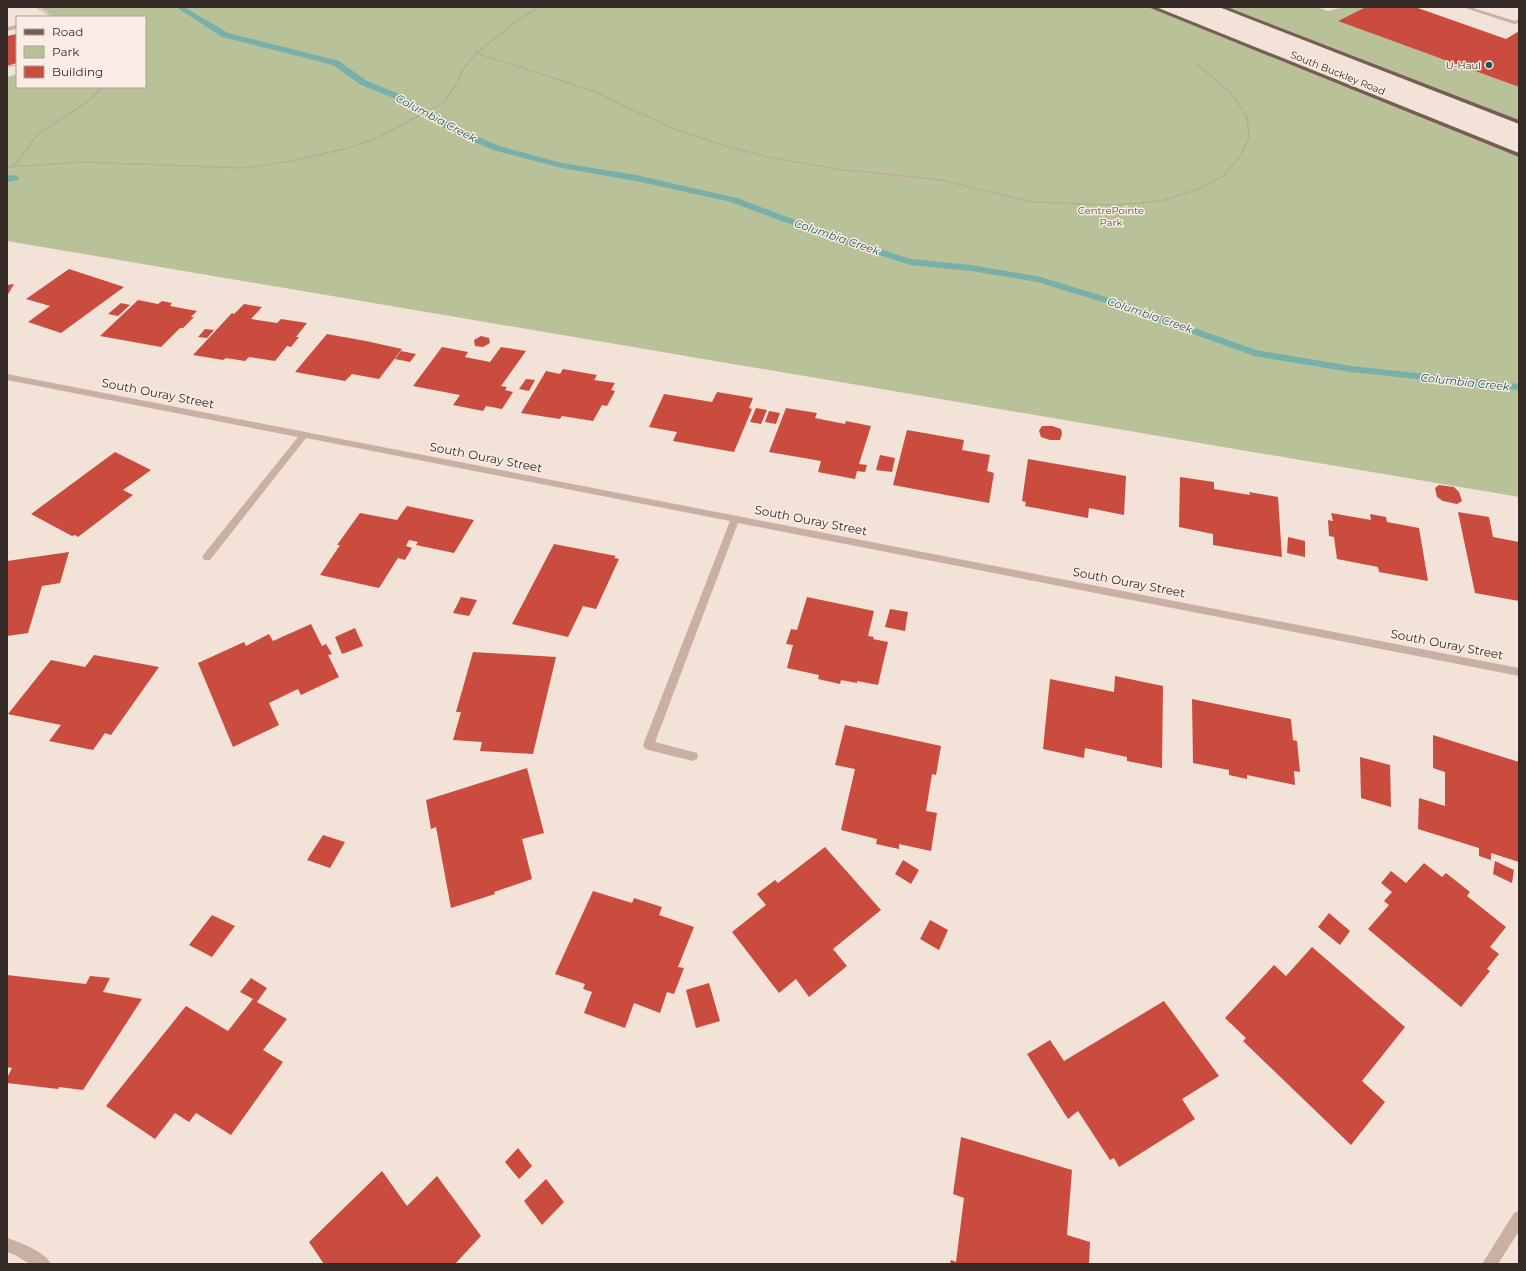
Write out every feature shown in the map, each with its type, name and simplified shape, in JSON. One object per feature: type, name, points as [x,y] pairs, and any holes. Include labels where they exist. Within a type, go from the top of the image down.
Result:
[{"type":"main road","name":"South Buckley Road","points":[[1151,7],[1519,155]]},
{"type":"main road","name":"South Buckley Road","points":[[1222,7],[1519,122]]},
{"type":"street","points":[[1465,7],[1516,23],[1519,21]]},
{"type":"street","name":"South Ouray Street","points":[[7,377],[1519,672]]},
{"type":"street","points":[[207,557],[304,434]]},
{"type":"street","points":[[693,756],[648,745],[735,519]]},
{"type":"street","points":[[1489,1264],[1519,1218]]},
{"type":"street","points":[[7,1245],[19,1249],[44,1264]]},
{"type":"path","points":[[36,7],[50,16]]},
{"type":"path","points":[[7,168],[84,162],[242,168],[286,162],[344,149],[379,137],[442,103],[458,82],[462,70],[476,53],[539,7]]},
{"type":"path","points":[[476,53],[593,91],[672,128],[722,145],[769,157],[836,169],[941,180],[1032,202],[1115,205],[1161,201],[1199,189],[1223,176],[1241,156],[1249,137],[1247,117],[1231,93],[1197,64]]},
{"type":"path","points":[[13,167],[38,134],[90,100],[102,88]]},
{"type":"green space","name":"CentrePointe Park","points":[[39,7],[1151,7],[1519,155],[1519,497],[7,241],[7,77],[16,74],[16,88],[146,88],[146,16],[52,16]]},
{"type":"green space","points":[[1222,7],[1316,7],[1328,11],[1345,7],[1366,7],[1339,21],[1519,87],[1519,122]]},
{"type":"building","name":"U-Haul","points":[[1366,7],[1415,7],[1506,39],[1519,31],[1519,87],[1338,21]]},
{"type":"building","points":[[16,34],[16,63],[7,66],[7,36]]},
{"type":"building","points":[[69,269],[124,287],[61,333],[28,322],[50,306],[26,299]]},
{"type":"building","points":[[14,284],[7,296],[7,285]]},
{"type":"building","points":[[138,300],[158,304],[162,301],[172,303],[170,306],[197,311],[191,317],[194,317],[183,328],[180,328],[161,347],[100,336]]},
{"type":"building","points":[[121,303],[130,305],[118,316],[108,314]]},
{"type":"building","points":[[244,304],[262,307],[251,319],[277,323],[281,319],[307,323],[296,337],[299,337],[291,347],[287,346],[275,361],[249,357],[245,361],[226,358],[223,360],[193,355],[232,313],[234,314]]},
{"type":"building","points":[[205,329],[214,330],[207,338],[198,337]]},
{"type":"building","points":[[327,334],[402,349],[379,379],[352,374],[345,381],[295,372]]},
{"type":"building","points":[[481,336],[489,338],[490,343],[483,347],[475,346],[474,340]]},
{"type":"building","points":[[442,347],[468,352],[465,357],[490,362],[501,347],[526,351],[501,386],[507,387],[505,390],[513,392],[502,409],[486,406],[483,411],[453,405],[460,395],[413,386]]},
{"type":"building","points":[[401,351],[416,354],[410,362],[395,359]]},
{"type":"building","points":[[563,369],[597,375],[594,380],[615,383],[611,390],[615,391],[607,406],[602,405],[593,421],[562,416],[560,419],[521,413],[546,371],[560,374]]},
{"type":"building","points":[[526,379],[535,380],[529,391],[519,389]]},
{"type":"building","points":[[717,392],[753,398],[749,408],[752,409],[734,452],[673,441],[677,432],[649,427],[664,394],[712,402]]},
{"type":"building","points":[[756,408],[767,410],[761,424],[750,422]]},
{"type":"building","points":[[786,408],[817,413],[815,418],[845,424],[846,421],[871,426],[859,464],[867,465],[865,472],[857,471],[855,479],[818,472],[821,461],[769,452]]},
{"type":"building","points":[[769,411],[780,413],[776,424],[765,422]]},
{"type":"building","points":[[1042,426],[1052,426],[1061,429],[1062,434],[1060,440],[1050,440],[1041,437],[1039,431]]},
{"type":"building","points":[[907,430],[964,440],[962,450],[990,455],[987,471],[994,473],[989,503],[893,485]]},
{"type":"building","points":[[115,452],[151,470],[123,490],[133,495],[78,537],[75,535],[72,536],[31,514]]},
{"type":"building","points":[[880,455],[895,458],[892,472],[876,470]]},
{"type":"building","points":[[1028,459],[1126,476],[1124,515],[1089,508],[1088,518],[1025,506],[1026,502],[1022,501]]},
{"type":"building","points":[[1180,477],[1214,482],[1214,489],[1250,495],[1249,492],[1278,497],[1282,557],[1213,545],[1213,534],[1179,527]]},
{"type":"building","points":[[1439,485],[1454,487],[1459,492],[1462,501],[1457,504],[1443,501],[1437,497],[1435,488]]},
{"type":"building","points":[[407,506],[474,520],[454,553],[416,545],[418,542],[409,540],[406,546],[412,548],[405,560],[398,558],[379,588],[320,575],[340,545],[337,545],[360,513],[397,520]]},
{"type":"building","points":[[1458,512],[1489,517],[1493,537],[1519,542],[1519,601],[1475,593]]},
{"type":"building","points":[[1331,513],[1371,520],[1370,514],[1386,517],[1387,522],[1419,528],[1428,581],[1379,572],[1378,567],[1337,559],[1334,537],[1329,536],[1328,520],[1333,521]]},
{"type":"building","points":[[1288,537],[1305,541],[1305,557],[1287,553]]},
{"type":"building","points":[[554,544],[616,556],[614,558],[619,559],[596,609],[583,606],[568,637],[512,624]]},
{"type":"building","points":[[69,552],[60,583],[42,586],[28,633],[7,636],[7,561]]},
{"type":"building","points":[[461,597],[477,600],[469,616],[453,613]]},
{"type":"building","points":[[807,597],[874,611],[868,636],[874,637],[873,639],[888,642],[878,685],[841,680],[840,684],[818,679],[819,675],[787,668],[793,645],[786,644],[791,629],[797,630]]},
{"type":"building","points":[[890,609],[908,612],[905,631],[885,627]]},
{"type":"building","points":[[311,624],[322,646],[326,644],[332,654],[328,655],[339,677],[301,695],[298,689],[269,703],[279,725],[233,747],[198,663],[244,642],[246,646],[269,634],[273,641]]},
{"type":"building","points":[[355,628],[363,646],[342,654],[335,637]]},
{"type":"building","points":[[473,652],[556,657],[533,754],[480,751],[482,742],[453,740],[461,712],[456,712]]},
{"type":"building","points":[[94,655],[159,667],[111,735],[105,733],[93,750],[49,741],[61,725],[8,714],[51,660],[85,667]]},
{"type":"building","points":[[1115,676],[1163,686],[1162,768],[1127,761],[1127,757],[1085,748],[1084,758],[1043,749],[1050,679],[1114,692]]},
{"type":"building","points":[[1192,699],[1291,719],[1293,740],[1297,741],[1300,772],[1294,771],[1295,785],[1247,775],[1247,779],[1229,775],[1229,770],[1193,763]]},
{"type":"building","points":[[845,725],[941,746],[936,775],[932,774],[926,811],[937,813],[931,851],[899,844],[899,849],[876,844],[877,839],[841,830],[855,769],[835,765]]},
{"type":"building","points":[[1433,735],[1519,762],[1519,862],[1491,853],[1491,860],[1479,856],[1479,848],[1418,829],[1419,798],[1445,806],[1445,772],[1433,768]]},
{"type":"building","points":[[1360,757],[1390,765],[1391,807],[1361,798]]},
{"type":"building","points":[[527,768],[544,833],[522,839],[532,879],[494,892],[495,894],[451,908],[436,827],[431,829],[426,800]]},
{"type":"building","points":[[323,835],[345,842],[330,868],[307,860]]},
{"type":"building","points":[[825,847],[881,910],[833,949],[847,966],[809,997],[796,979],[779,993],[732,932],[766,905],[757,894],[775,880],[778,883]]},
{"type":"building","points":[[903,860],[919,870],[911,884],[895,874]]},
{"type":"building","points":[[1495,861],[1514,870],[1512,883],[1493,874]]},
{"type":"building","points":[[1424,863],[1442,877],[1446,873],[1470,892],[1467,896],[1506,927],[1490,947],[1499,954],[1487,969],[1490,971],[1461,1007],[1368,929],[1389,905],[1384,901],[1392,892],[1381,883],[1391,871],[1406,883]]},
{"type":"building","points":[[593,891],[632,903],[634,898],[662,907],[659,915],[694,927],[678,967],[684,968],[674,994],[667,992],[660,1013],[634,1003],[625,1028],[584,1013],[592,992],[583,989],[585,984],[555,974]]},
{"type":"building","points":[[1329,913],[1350,931],[1340,945],[1318,927]]},
{"type":"building","points":[[212,915],[235,926],[212,957],[189,945]]},
{"type":"building","points":[[930,920],[948,930],[939,950],[920,939]]},
{"type":"building","points":[[1312,947],[1405,1027],[1362,1081],[1385,1102],[1351,1145],[1243,1041],[1246,1038],[1225,1018],[1274,965],[1286,976]]},
{"type":"building","points":[[7,975],[86,984],[90,976],[110,978],[103,992],[142,999],[83,1090],[59,1087],[58,1089],[7,1083],[7,1078],[12,1068],[7,1067]]},
{"type":"building","points":[[251,978],[267,988],[257,1002],[287,1019],[263,1050],[283,1062],[231,1135],[196,1113],[189,1122],[175,1113],[155,1139],[106,1106],[186,1006],[228,1031],[253,999],[240,992]]},
{"type":"building","points":[[709,983],[720,1021],[696,1028],[686,990]]},
{"type":"building","points":[[1164,1001],[1219,1076],[1182,1099],[1195,1119],[1119,1167],[1114,1158],[1110,1160],[1078,1111],[1068,1119],[1027,1054],[1050,1040],[1064,1061]]},
{"type":"building","points":[[961,1137],[1072,1170],[1067,1235],[1090,1242],[1089,1264],[950,1264],[951,1260],[956,1262],[964,1198],[953,1194]]},
{"type":"building","points":[[518,1148],[532,1166],[519,1179],[505,1162]]},
{"type":"building","points":[[382,1171],[407,1206],[437,1176],[481,1236],[455,1264],[324,1264],[309,1242]]},
{"type":"building","points":[[546,1179],[564,1202],[542,1225],[524,1201]]},
{"type":"waterway","name":"Columbia Creek","points":[[179,7],[225,35],[336,63],[364,83],[399,97],[453,129],[496,148],[562,165],[636,178],[734,200],[827,235],[910,262],[971,268],[1038,279],[1122,305],[1254,353],[1351,369],[1519,387]]},
{"type":"waterway","points":[[7,179],[15,178]]},
{"type":"place","name":"U-Haul","points":[[1489,65]]}]
